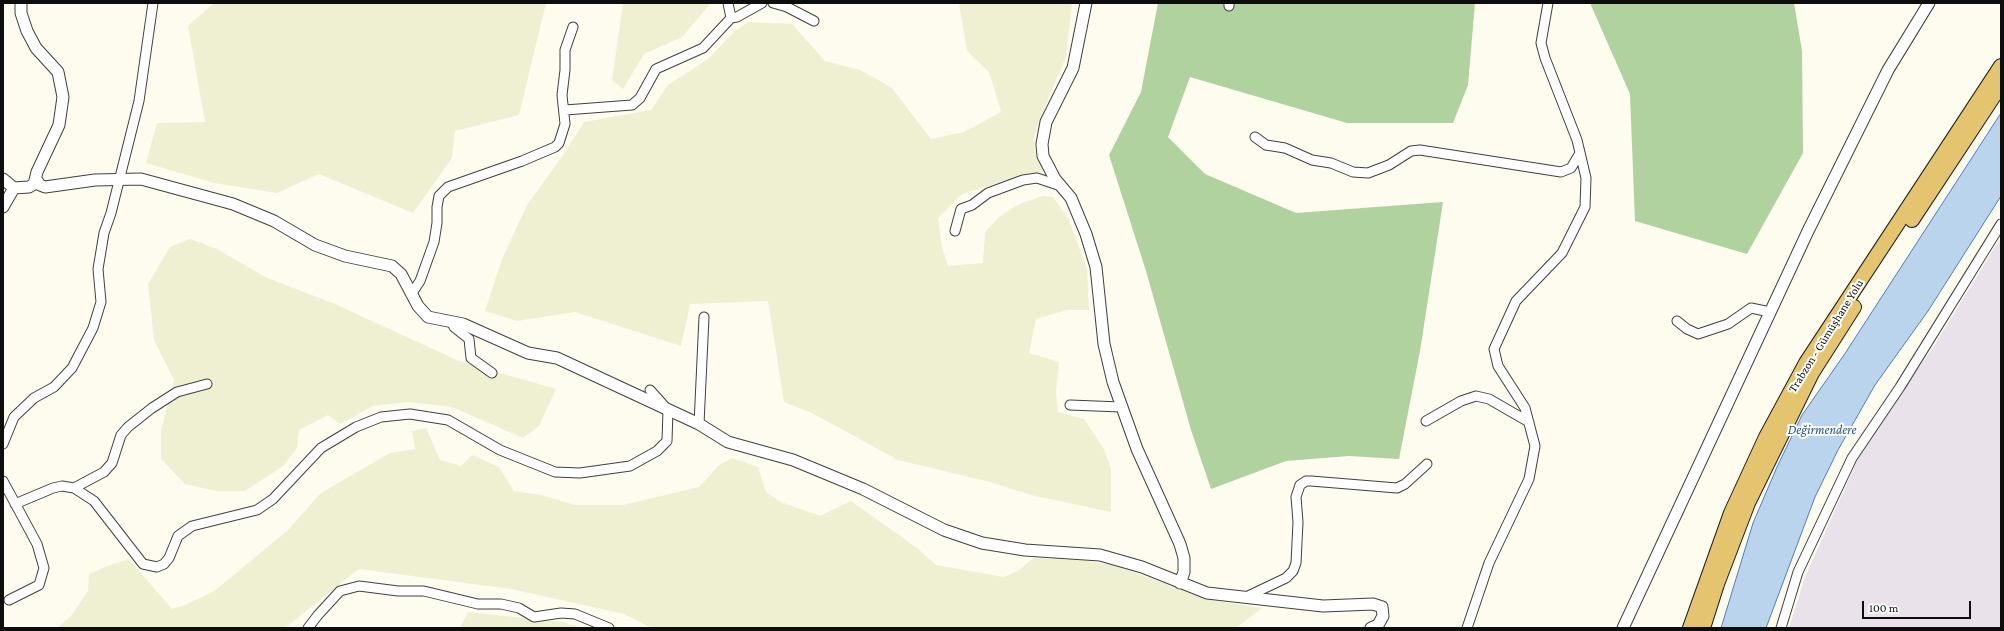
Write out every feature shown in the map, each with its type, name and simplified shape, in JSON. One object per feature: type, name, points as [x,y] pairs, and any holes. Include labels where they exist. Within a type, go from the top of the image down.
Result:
[{"type":"highway","name":"Trabzon - Gümüşhane Yolu","points":[[1690,628],[1731,513],[1766,437],[1806,363],[2001,66]]},
{"type":"highway","name":"Trabzon - Gümüşhane Yolu","points":[[1703,628],[1717,584],[1748,502],[1812,373],[2001,85]]},
{"type":"street","points":[[3,179],[14,188],[29,187],[34,184],[58,125],[63,102],[58,72],[36,48],[27,31],[21,13],[21,3]]},
{"type":"street","points":[[3,444],[14,416],[34,398],[54,387],[72,368],[93,328],[101,302],[98,269],[104,233],[120,179],[139,101],[153,3]]},
{"type":"street","points":[[728,3],[731,18]]},
{"type":"street","points":[[565,110],[632,105],[640,98],[656,69],[703,48],[731,18],[737,17],[762,3]]},
{"type":"street","points":[[772,3],[787,7],[814,21]]},
{"type":"street","points":[[1086,3],[1073,68],[1046,122],[1043,132],[1043,156],[1055,179],[1064,188],[1082,222],[1096,267],[1104,344],[1121,408],[1143,464],[1180,544],[1184,558],[1184,572],[1180,583]]},
{"type":"street","points":[[1467,628],[1489,563],[1529,479],[1535,446],[1525,408],[1498,366],[1494,348],[1516,301],[1562,253],[1585,207],[1586,178],[1577,140],[1545,58],[1542,43],[1548,3]]},
{"type":"street","points":[[1622,628],[1811,224],[1888,70],[1929,3]]},
{"type":"street","points":[[412,293],[420,281],[434,242],[439,196],[448,187],[555,147],[562,138],[565,110],[562,95],[565,70],[565,50],[573,27]]},
{"type":"street","points":[[1255,138],[1266,145],[1285,148],[1312,160],[1331,164],[1353,172],[1368,174],[1389,165],[1411,151],[1420,150],[1561,172],[1571,168],[1580,153]]},
{"type":"street","points":[[955,232],[960,208],[972,205],[988,193],[1023,180],[1037,178],[1064,188]]},
{"type":"street","points":[[36,179],[40,185],[45,187],[95,180],[148,180],[234,204],[274,221],[315,245],[344,256],[392,266],[401,274],[418,306],[428,317],[463,324],[528,353],[557,358],[699,424],[728,442],[793,460],[863,489],[944,530],[982,543],[1025,550],[1100,555],[1142,567],[1207,593],[1324,606],[1373,604],[1382,607],[1383,616],[1378,625],[1371,628]]},
{"type":"street","points":[[3,207],[14,188]]},
{"type":"street","points":[[1781,628],[1798,572],[1852,458],[1900,387],[2001,224]]},
{"type":"street","points":[[1677,321],[1687,329],[1698,334],[1728,324],[1751,308],[1770,312]]},
{"type":"street","points":[[699,424],[704,318]]},
{"type":"street","points":[[452,322],[454,327],[470,339],[471,358],[479,365],[492,372]]},
{"type":"street","points":[[74,488],[104,472],[112,463],[121,435],[128,427],[152,408],[177,392],[207,384]]},
{"type":"street","points":[[15,504],[53,488],[62,486],[74,488],[94,501],[143,564],[158,567],[164,564],[169,558],[178,536],[187,529],[192,526],[257,510],[273,499],[321,448],[356,426],[381,418],[410,414],[448,420],[500,450],[555,472],[580,473],[630,466],[657,451],[667,441],[668,410],[650,390]]},
{"type":"street","points":[[1426,422],[1461,401],[1476,396],[1489,399],[1529,422]]},
{"type":"street","points":[[1070,405],[1121,408]]},
{"type":"street","points":[[1246,597],[1286,578],[1293,572],[1296,563],[1298,522],[1296,497],[1300,485],[1306,481],[1311,481],[1397,488],[1405,484],[1427,464]]},
{"type":"street","points":[[3,481],[37,544],[44,568],[39,585],[9,600]]},
{"type":"street","points":[[308,628],[340,591],[358,586],[398,591],[424,591],[478,604],[501,604],[519,608],[534,617],[561,613],[575,614],[609,628]]},
{"type":"shaded area","points":[[2001,237],[2001,628],[1789,628],[1805,577],[1861,452],[1937,341]]},
{"type":"green space","points":[[214,3],[546,3],[519,115],[455,131],[452,158],[413,213],[319,174],[277,193],[214,183],[146,163],[157,123],[205,122],[188,26]]},
{"type":"green space","points":[[623,3],[711,3],[682,37],[644,54],[623,89],[612,80]]},
{"type":"green space","points":[[959,3],[1072,3],[1066,57],[1039,121],[1034,139],[1036,156],[1044,171],[962,194],[938,218],[942,247],[948,266],[983,263],[985,232],[999,217],[1019,204],[1043,196],[1053,197],[1069,220],[1087,269],[1089,310],[1067,310],[1036,319],[1029,353],[1059,362],[1056,392],[1058,412],[1084,419],[1104,449],[1111,469],[1111,512],[1031,495],[990,482],[898,460],[812,413],[784,402],[768,301],[690,304],[681,346],[575,312],[517,321],[485,311],[502,259],[527,205],[564,154],[584,122],[651,110],[668,85],[708,59],[734,32],[748,22],[792,24],[825,61],[860,70],[891,87],[931,139],[964,132],[1001,112],[989,72],[967,51]]},
{"type":"green space","points":[[1158,3],[1475,3],[1468,85],[1453,123],[1347,123],[1190,77],[1168,137],[1205,174],[1296,213],[1443,202],[1420,351],[1399,459],[1349,456],[1286,461],[1211,489],[1191,430],[1146,271],[1109,155],[1141,92]]},
{"type":"green space","points":[[1590,3],[1794,3],[1802,51],[1803,153],[1747,254],[1635,221],[1630,94]]},
{"type":"green space","points":[[190,239],[217,249],[265,277],[335,304],[459,361],[556,389],[539,426],[523,438],[452,407],[408,402],[373,406],[340,424],[328,415],[299,430],[297,448],[283,466],[245,491],[216,491],[185,484],[161,459],[161,430],[174,380],[154,340],[148,284],[170,247]]},
{"type":"green space","points":[[426,428],[440,460],[461,466],[472,455],[499,467],[514,491],[541,495],[575,505],[623,505],[699,487],[718,466],[732,458],[758,467],[766,492],[781,502],[820,516],[851,501],[917,548],[936,565],[1004,577],[1019,570],[1034,558],[1080,560],[1114,565],[1209,600],[1262,608],[1236,628],[652,628],[624,614],[511,589],[359,569],[285,628],[57,628],[71,616],[88,591],[89,574],[129,559],[172,609],[213,592],[287,531],[321,493],[390,453],[415,449],[412,431]]},
{"type":"green space","points":[[468,612],[562,622],[583,628],[460,628]]},
{"type":"water","name":"Değirmendere","points":[[2001,113],[2001,196],[1928,311],[1875,385],[1838,450],[1815,497],[1766,628],[1721,628],[1753,523],[1777,467],[1802,415],[1844,355]]}]
